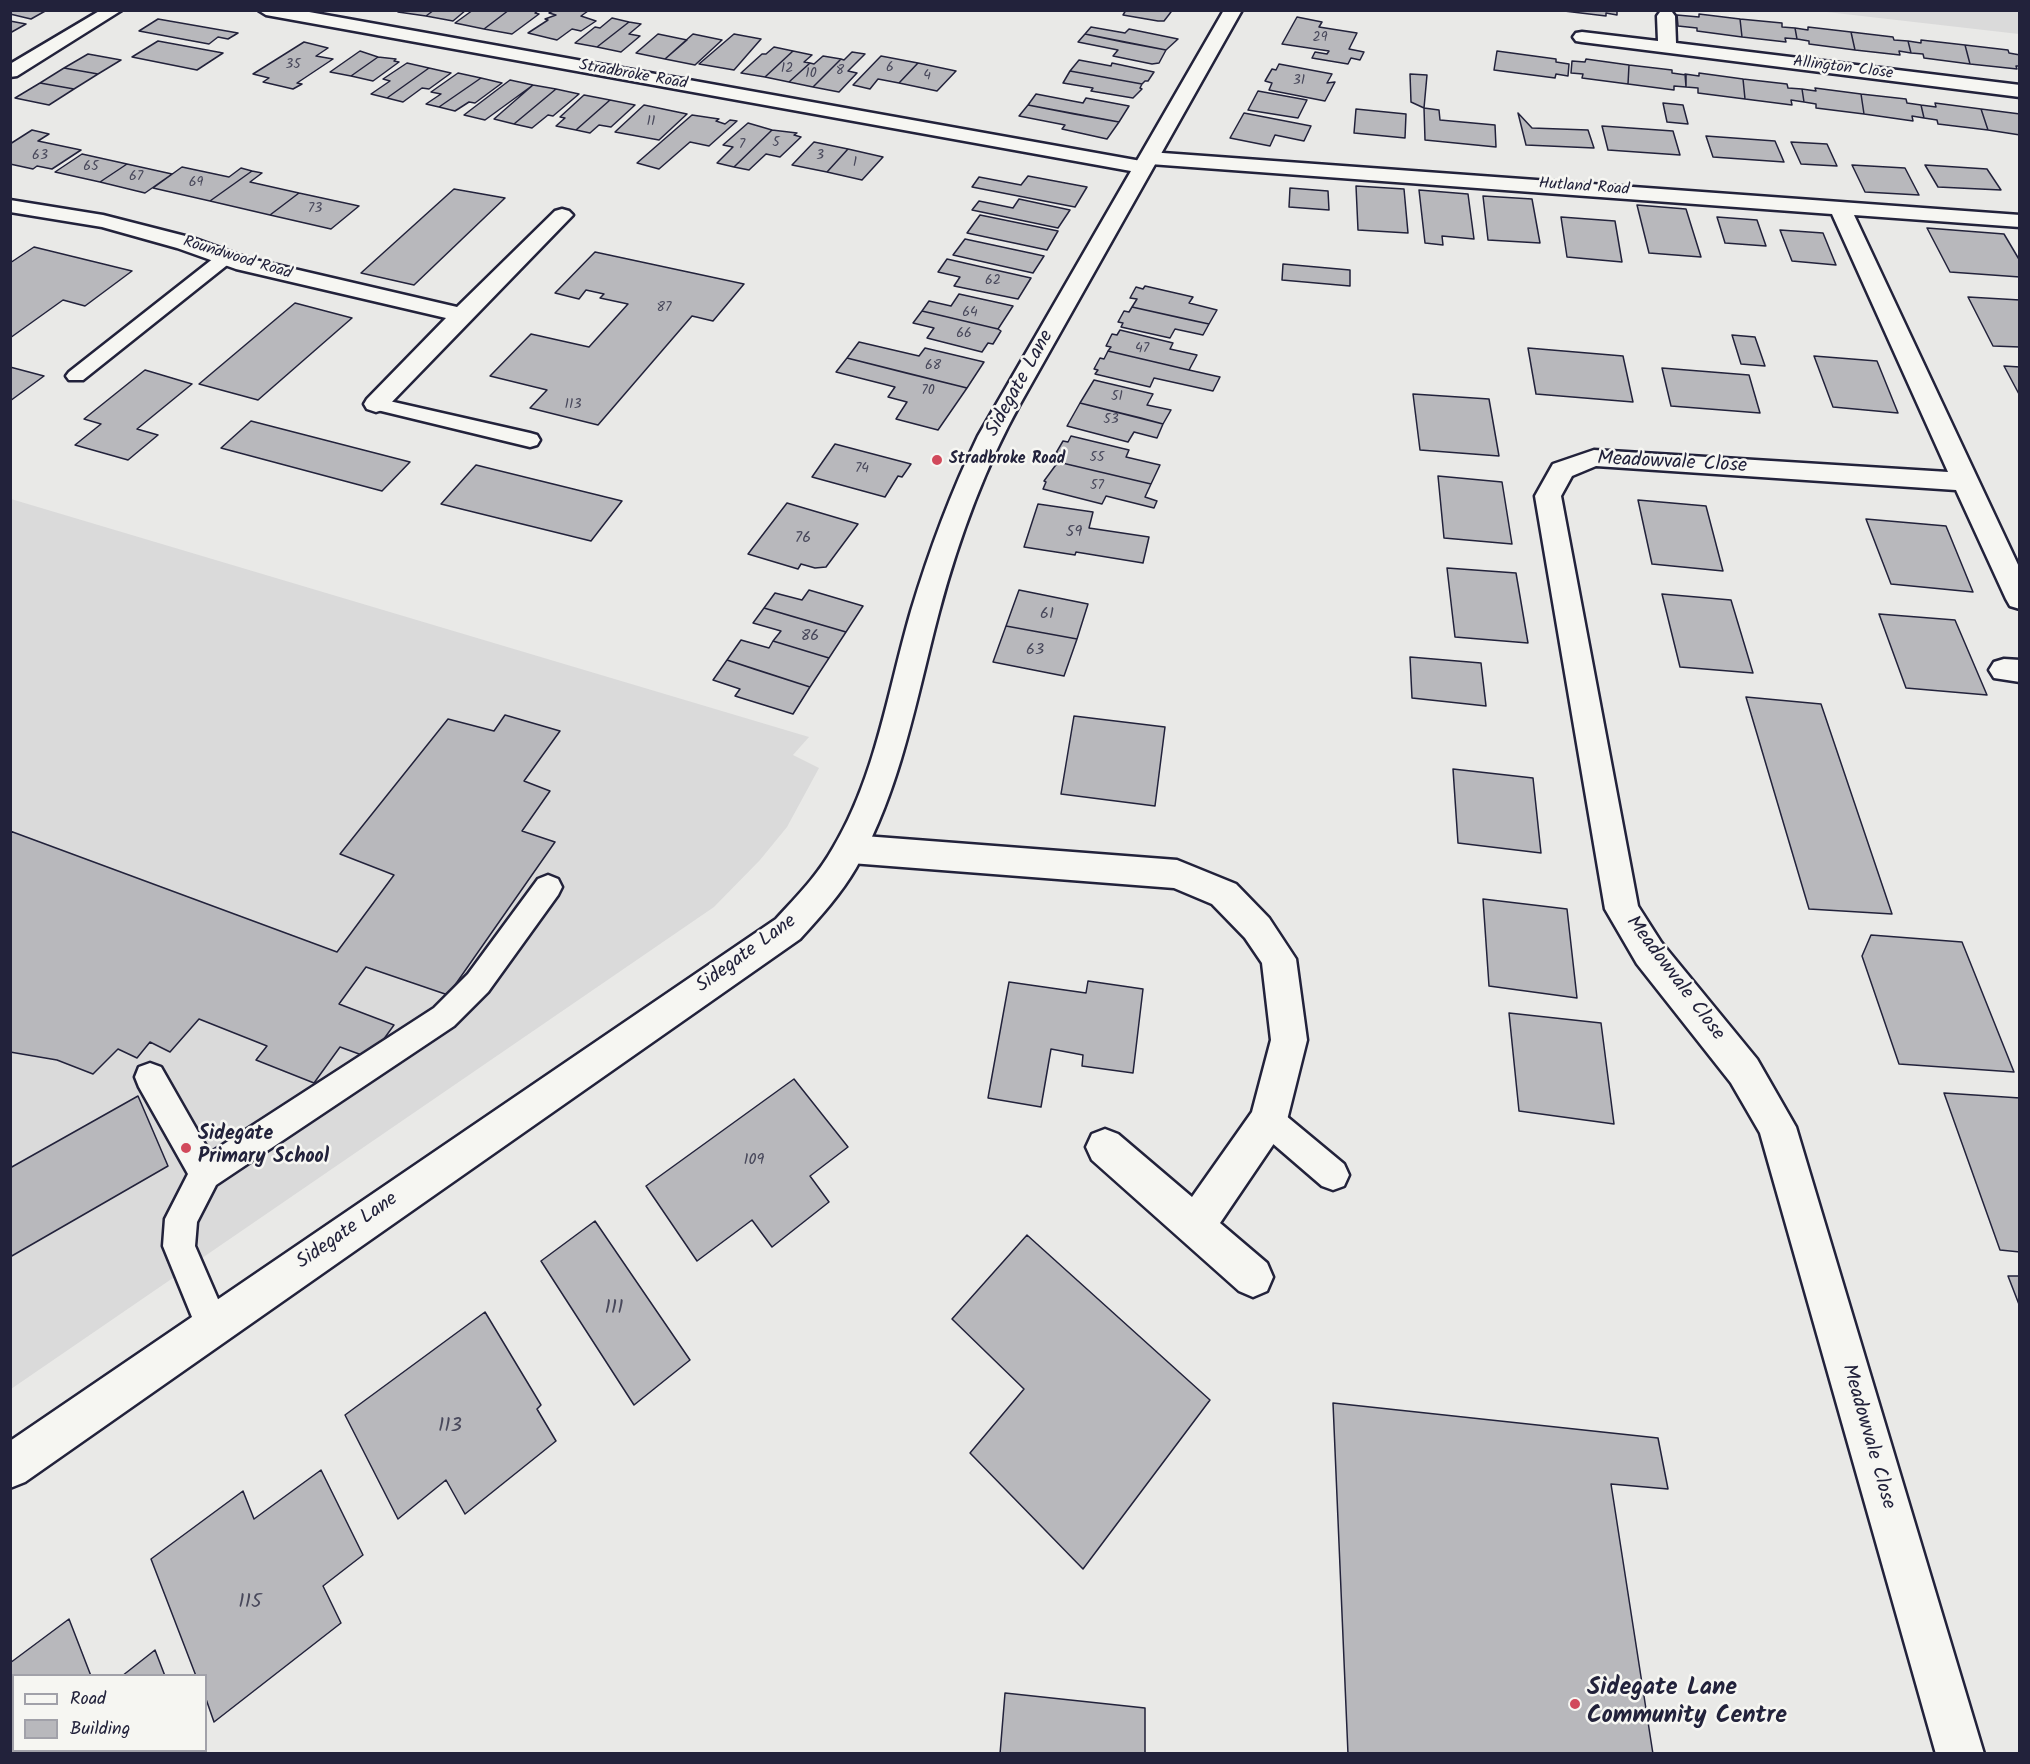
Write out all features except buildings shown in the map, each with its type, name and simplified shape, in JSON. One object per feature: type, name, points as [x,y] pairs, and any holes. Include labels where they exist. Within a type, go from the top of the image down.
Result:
[{"type":"street","points":[[10,72],[114,10]]},
{"type":"street","name":"Stradbroke Road","points":[[266,10],[1146,162]]},
{"type":"street","name":"Sidegate Lane","points":[[10,1467],[788,929],[823,891],[851,849],[879,786],[943,555],[985,448],[1233,10]]},
{"type":"street","points":[[1666,16],[1666,48]]},
{"type":"street","name":"Allington Close","points":[[1582,37],[2019,91]]},
{"type":"street","name":"Hutland Road","points":[[1146,162],[1840,207],[2019,221]]},
{"type":"street","name":"Roundwood Road","points":[[10,206],[103,221],[185,243],[225,258],[462,315]]},
{"type":"street","points":[[1840,207],[2019,599]]},
{"type":"street","points":[[376,404],[562,215]]},
{"type":"street","name":"Meadowvale Close","points":[[1960,1754],[1777,1127],[1744,1071],[1649,953],[1622,909],[1548,496],[1562,470],[1594,458],[1965,482]]},
{"type":"street","points":[[851,849],[1177,874],[1224,894],[1257,928],[1279,959],[1289,1040],[1268,1120],[1195,1226]]},
{"type":"street","points":[[1105,1147],[1253,1277]]},
{"type":"lane","points":[[76,376],[225,258]]},
{"type":"lane","points":[[376,404],[530,440]]},
{"type":"lane","points":[[213,1327],[179,1246],[181,1219],[205,1174],[444,1017],[478,983],[548,887]]},
{"type":"lane","points":[[150,1077],[205,1174]]},
{"type":"lane","points":[[1268,1120],[1333,1175]]},
{"type":"shaded area","points":[[1818,11],[2019,11],[2019,34]]},
{"type":"shaded area","name":"Sidegate Primary School","points":[[11,499],[809,737],[793,755],[819,768],[787,827],[760,860],[714,907],[11,1389]]},
{"type":"place","name":"Stradbroke Road","points":[[937,460]]},
{"type":"place","name":"Sidegate Primary School","points":[[186,1148]]},
{"type":"place","name":"Sidegate Lane Community Centre","points":[[1575,1704]]}]
